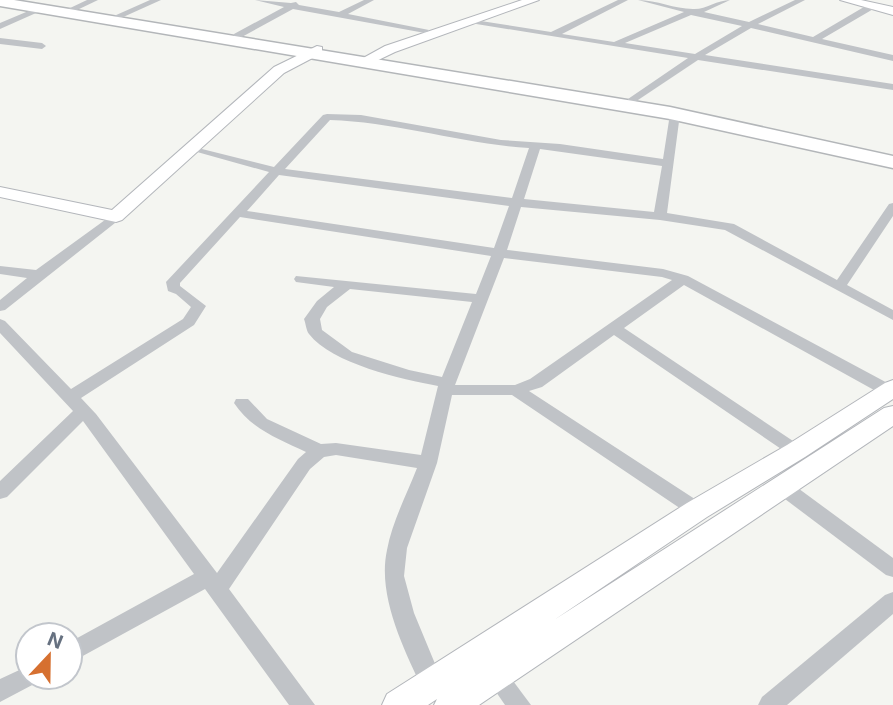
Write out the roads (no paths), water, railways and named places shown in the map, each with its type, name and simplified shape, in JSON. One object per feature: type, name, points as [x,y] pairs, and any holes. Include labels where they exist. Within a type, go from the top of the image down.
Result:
[{"type":"highway","points":[[21,0],[237,36],[312,52]]},
{"type":"highway","points":[[0,2],[675,114],[758,130],[893,162]]},
{"type":"highway","points":[[360,60],[632,101],[789,130],[893,155]]},
{"type":"main road","points":[[360,60],[425,30],[518,0]]},
{"type":"main road","points":[[360,60],[533,0]]},
{"type":"main road","points":[[846,0],[893,11]]},
{"type":"main road","points":[[121,212],[279,70],[312,52]]},
{"type":"main road","points":[[0,182],[121,212]]},
{"type":"main road","points":[[0,192],[121,212]]},
{"type":"main road","points":[[398,705],[697,510],[892,398]]},
{"type":"main road","points":[[451,705],[784,488],[892,398]]},
{"type":"street","points":[[72,9],[94,0]]},
{"type":"street","points":[[118,16],[157,0]]},
{"type":"street","points":[[260,0],[425,30]]},
{"type":"street","points":[[237,36],[306,0]]},
{"type":"street","points":[[341,14],[370,0]]},
{"type":"street","points":[[552,35],[624,0]]},
{"type":"street","points":[[642,0],[893,58]]},
{"type":"street","points":[[616,44],[726,0]]},
{"type":"street","points":[[632,101],[695,57],[751,24],[801,0]]},
{"type":"street","points":[[816,39],[872,6]]},
{"type":"street","points":[[0,26],[41,9]]},
{"type":"street","points":[[468,22],[893,87]]},
{"type":"street","points":[[0,41],[42,46]]},
{"type":"street","points":[[875,53],[893,46]]},
{"type":"street","points":[[660,216],[675,114]]},
{"type":"street","points":[[0,492],[77,404],[189,322],[199,306],[173,288],[173,282],[327,117],[337,116],[501,143],[536,145],[668,163]]},
{"type":"street","points":[[431,683],[403,613],[394,576],[397,548],[428,463],[447,386],[518,202],[536,145]]},
{"type":"street","points":[[194,148],[277,171],[518,202],[660,216],[729,227],[893,316]]},
{"type":"street","points":[[840,285],[893,207]]},
{"type":"street","points":[[0,307],[121,212]]},
{"type":"street","points":[[238,213],[499,253],[663,273],[683,279],[892,398]]},
{"type":"street","points":[[0,270],[39,275]]},
{"type":"street","points":[[300,279],[481,299]]},
{"type":"street","points":[[347,284],[322,304],[312,319],[315,332],[346,355],[447,386],[516,390],[536,383],[683,279]]},
{"type":"street","points":[[0,324],[77,404],[303,705]]},
{"type":"street","points":[[615,329],[796,451]]},
{"type":"street","points":[[516,390],[697,510]]},
{"type":"street","points":[[242,403],[261,423],[318,451],[336,449],[428,463]]},
{"type":"street","points":[[84,646],[212,583],[304,464],[318,451]]},
{"type":"street","points":[[784,488],[893,569]]},
{"type":"street","points":[[770,705],[893,601]]},
{"type":"street","points":[[496,676],[519,705]]}]
